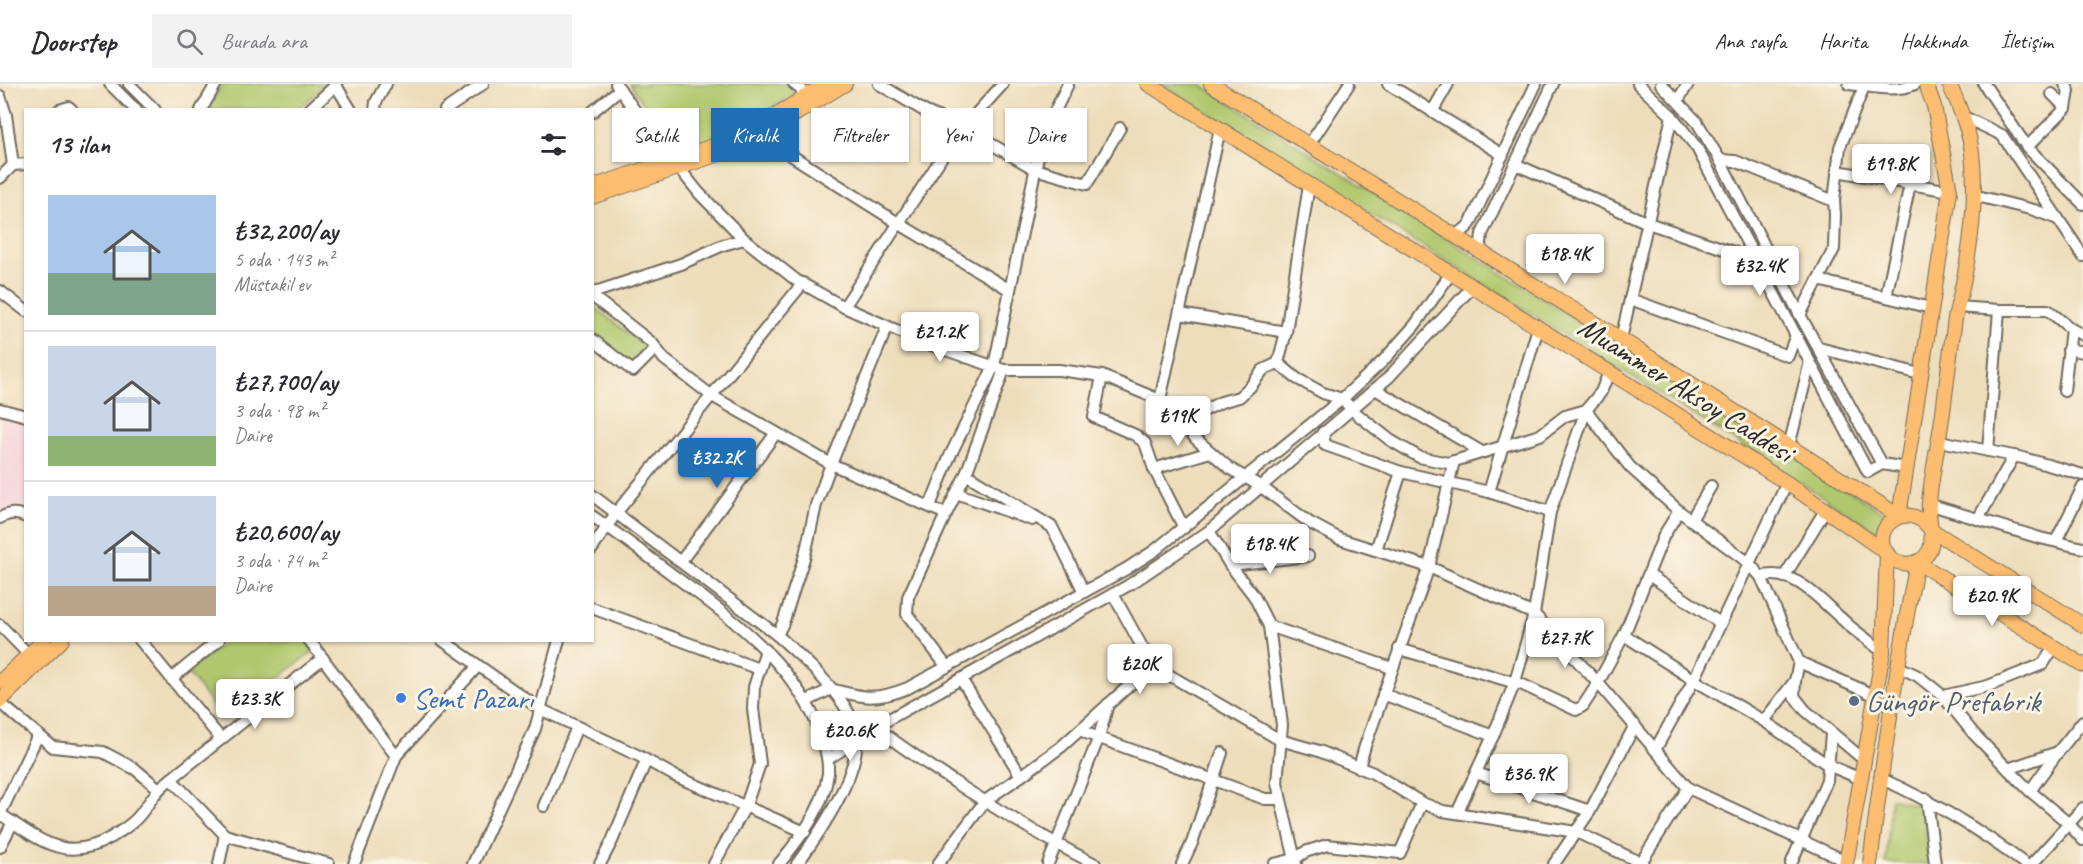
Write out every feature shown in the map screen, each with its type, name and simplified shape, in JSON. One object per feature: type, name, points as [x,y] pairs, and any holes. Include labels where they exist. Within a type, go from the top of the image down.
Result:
[{"type":"main road","points":[[594,196],[675,164],[761,124],[826,84]]},
{"type":"main road","points":[[799,111],[845,84]]},
{"type":"main road","name":"Muammer Aksoy Caddesi","points":[[1148,84],[1786,483],[1887,553]]},
{"type":"main road","name":"Muammer Aksoy Caddesi","points":[[1211,84],[1621,339],[1899,516]]},
{"type":"main road","points":[[1899,516],[1950,191],[1934,106],[1926,84]]},
{"type":"main road","points":[[1949,84],[1962,116],[1972,151],[1973,215],[1940,441],[1928,504],[1930,529],[1932,537],[1929,552],[1917,562],[1904,564],[1897,562],[1884,547],[1884,532],[1887,525],[1899,516],[1920,518],[1930,529],[2083,625]]},
{"type":"main road","points":[[594,186],[711,156]]},
{"type":"main road","points":[[1846,863],[1883,652],[1887,553]]},
{"type":"main road","points":[[1917,562],[2083,665]]},
{"type":"main road","points":[[1870,864],[1897,666],[1917,562]]},
{"type":"main road","points":[[0,682],[42,642]]},
{"type":"main road","points":[[0,702],[60,642]]},
{"type":"street","points":[[110,84],[134,108]]},
{"type":"street","points":[[130,84],[153,108]]},
{"type":"street","points":[[202,108],[216,84]]},
{"type":"street","points":[[375,108],[386,84]]},
{"type":"street","points":[[448,108],[483,84]]},
{"type":"street","points":[[794,84],[808,96]]},
{"type":"street","points":[[879,84],[921,109]]},
{"type":"street","points":[[981,108],[1003,84]]},
{"type":"street","points":[[947,667],[908,614],[908,597],[966,474],[999,368],[1010,290],[1042,138],[1068,84]]},
{"type":"street","points":[[1310,145],[1349,84]]},
{"type":"street","points":[[1388,84],[1503,154]]},
{"type":"street","points":[[1432,112],[1448,84]]},
{"type":"street","points":[[1454,235],[1470,224],[1536,84]]},
{"type":"street","points":[[1480,251],[1482,234],[1553,84]]},
{"type":"street","points":[[1638,84],[1672,116],[1697,148],[1868,472],[1882,465],[1906,468]]},
{"type":"street","points":[[1661,84],[1697,122],[1720,160],[1800,315],[1882,465]]},
{"type":"street","points":[[1678,100],[1688,84]]},
{"type":"street","points":[[1849,84],[1897,89],[1915,84]]},
{"type":"street","points":[[1984,84],[2027,147],[2083,204]]},
{"type":"street","points":[[2027,147],[2066,108],[2069,90],[2065,84]]},
{"type":"street","points":[[311,108],[335,85],[350,108]]},
{"type":"street","points":[[1800,315],[1834,249],[1834,201],[1840,147],[1865,85]]},
{"type":"street","points":[[594,110],[618,86],[675,164],[699,193],[744,239],[803,283],[844,307],[925,343],[999,368],[1059,370],[1102,376],[1160,400],[1210,452],[1310,523],[1340,539],[1429,567],[1534,614],[1598,683],[1688,788],[1846,863]]},
{"type":"street","points":[[2052,94],[2066,108]]},
{"type":"street","points":[[0,96],[6,115],[13,165]]},
{"type":"street","points":[[1621,339],[1672,116]]},
{"type":"street","points":[[1962,116],[2002,135],[2083,256]]},
{"type":"street","points":[[993,146],[1035,170],[1087,184],[1120,128]]},
{"type":"street","points":[[1160,400],[1220,129]]},
{"type":"street","points":[[799,160],[1010,290]]},
{"type":"street","points":[[1720,160],[1735,161],[1834,201]]},
{"type":"street","points":[[844,307],[938,162]]},
{"type":"street","points":[[0,178],[13,165],[24,164]]},
{"type":"street","points":[[1515,164],[1648,223],[1736,253]]},
{"type":"street","points":[[1837,171],[1950,191]]},
{"type":"street","points":[[1886,297],[1910,184]]},
{"type":"street","points":[[1278,363],[1286,332],[1309,185]]},
{"type":"street","points":[[1973,195],[2034,210],[2058,219]]},
{"type":"street","points":[[594,293],[681,264],[723,245],[744,239]]},
{"type":"street","points":[[807,702],[831,689],[862,698],[886,697],[908,688],[1126,569],[1184,528],[1342,399],[1383,361],[1416,325],[1451,273]]},
{"type":"street","points":[[1818,280],[1931,308]]},
{"type":"street","points":[[594,546],[616,513],[803,283]]},
{"type":"street","points":[[828,759],[961,679],[1113,594],[1209,531],[1388,378],[1472,287]]},
{"type":"street","points":[[0,291],[24,309]]},
{"type":"street","points":[[594,296],[656,348],[664,359],[712,396],[831,464],[946,514]]},
{"type":"street","points":[[1630,299],[1788,356],[1796,335]]},
{"type":"street","points":[[1958,307],[2049,310],[2071,329],[2083,335]]},
{"type":"street","points":[[1988,451],[1999,310]]},
{"type":"street","points":[[1180,314],[1286,332]]},
{"type":"street","points":[[777,635],[805,555],[816,505],[887,327]]},
{"type":"street","points":[[1488,492],[1538,328]]},
{"type":"street","points":[[2064,391],[2071,329]]},
{"type":"street","points":[[594,341],[633,371],[656,348]]},
{"type":"street","points":[[1819,348],[1920,374]]},
{"type":"street","points":[[2068,349],[2083,352]]},
{"type":"street","points":[[1789,446],[1810,362]]},
{"type":"street","points":[[1278,363],[1296,378],[1323,393],[1342,399],[1390,440],[1419,457],[1448,463],[1540,435],[1565,416],[1586,410]]},
{"type":"street","points":[[1182,422],[1221,402],[1239,397],[1263,370],[1278,363]]},
{"type":"street","points":[[930,506],[949,458],[999,368]]},
{"type":"street","points":[[1457,813],[1515,682],[1534,614],[1550,512],[1586,410],[1601,392],[1609,372]]},
{"type":"street","points":[[1102,376],[1094,417],[1135,435],[1145,443],[1154,469],[1184,528]]},
{"type":"street","points":[[1375,389],[1482,452]]},
{"type":"street","points":[[0,409],[24,415]]},
{"type":"street","points":[[1586,410],[1630,467],[1679,511],[1749,563],[1761,577],[1799,662],[1794,696],[1805,710],[1831,734],[1864,760]]},
{"type":"street","points":[[1323,432],[1325,445],[1401,472],[1488,492],[1550,512]]},
{"type":"street","points":[[681,561],[776,433]]},
{"type":"street","points":[[1940,441],[2014,456],[2083,475]]},
{"type":"street","points":[[1154,469],[1210,452]]},
{"type":"street","points":[[1978,519],[2014,456]]},
{"type":"street","points":[[1359,767],[1429,567],[1454,461]]},
{"type":"street","points":[[1376,550],[1401,472]]},
{"type":"street","points":[[966,474],[1052,526],[1084,592]]},
{"type":"street","points":[[1655,750],[1694,680],[1786,483]]},
{"type":"street","points":[[1691,520],[1711,486]]},
{"type":"street","points":[[2056,542],[2083,487]]},
{"type":"street","points":[[956,493],[1052,526]]},
{"type":"street","points":[[594,496],[777,635],[846,706],[856,730],[857,741],[846,783],[823,828],[797,864]]},
{"type":"street","points":[[1928,504],[2083,548]]},
{"type":"street","points":[[1784,577],[1826,509]]},
{"type":"street","points":[[1399,649],[1515,682],[1576,710],[1583,706],[1598,683],[1624,635],[1665,535],[1679,511]]},
{"type":"street","points":[[0,518],[8,513],[19,513],[24,516]]},
{"type":"street","points":[[594,517],[714,604],[766,650],[807,702],[821,734],[828,759],[828,773],[824,790],[805,832],[779,864]]},
{"type":"street","points":[[1209,531],[1230,565],[1254,596],[1269,626],[1282,725],[1277,783],[1295,862]]},
{"type":"street","points":[[1230,565],[1308,556]]},
{"type":"street","points":[[1649,574],[1720,623]]},
{"type":"street","points":[[1761,577],[1770,574],[1784,577],[1813,591],[1842,620],[1883,652]]},
{"type":"street","points":[[1113,594],[1152,665],[1280,740],[1318,751],[1373,773],[1422,804],[1443,811],[1576,832],[1642,863],[1688,788]]},
{"type":"street","points":[[594,609],[759,669]]},
{"type":"street","points":[[0,625],[29,655]]},
{"type":"street","points":[[1269,626],[1392,668]]},
{"type":"street","points":[[1624,635],[1764,721],[1828,765],[1860,779]]},
{"type":"street","points":[[142,642],[221,739]]},
{"type":"street","points":[[171,679],[217,642]]},
{"type":"street","points":[[311,642],[396,756]]},
{"type":"street","points":[[445,642],[540,710],[675,776],[805,832]]},
{"type":"street","points":[[472,864],[536,729],[558,642]]},
{"type":"street","points":[[1943,696],[1988,686],[2043,664],[2055,647]]},
{"type":"street","points":[[714,864],[746,805],[760,764],[753,709],[754,687],[766,650]]},
{"type":"street","points":[[38,735],[0,814],[53,848],[73,852],[81,851],[104,842],[136,819],[158,788],[323,658]]},
{"type":"street","points":[[1799,662],[1876,696]]},
{"type":"street","points":[[938,864],[985,801],[1061,747],[1152,665]]},
{"type":"street","points":[[354,864],[396,756],[478,666]]},
{"type":"street","points":[[1897,666],[1918,676],[1943,696],[1973,733],[2008,770],[2068,823],[2083,840]]},
{"type":"street","points":[[961,679],[1021,777]]},
{"type":"street","points":[[1764,721],[1795,681]]},
{"type":"street","points":[[1383,694],[1492,736]]},
{"type":"street","points":[[0,702],[53,747],[103,752],[135,769],[158,788]]},
{"type":"street","points":[[1048,864],[1066,823],[1108,704]]},
{"type":"street","points":[[2030,791],[2083,721]]},
{"type":"street","points":[[1554,864],[1590,811],[1635,725]]},
{"type":"street","points":[[544,806],[577,727]]},
{"type":"street","points":[[877,728],[897,744],[985,801],[1056,844],[1095,864]]},
{"type":"street","points":[[1081,729],[1086,733],[1265,799],[1280,799]]},
{"type":"street","points":[[1791,864],[1827,780],[1831,734]]},
{"type":"street","points":[[2008,770],[2058,752]]},
{"type":"street","points":[[1182,864],[1192,843],[1222,753]]},
{"type":"street","points":[[600,864],[646,761]]},
{"type":"street","points":[[1476,772],[1590,811]]},
{"type":"street","points":[[1880,778],[1927,800],[1982,831],[2025,864]]},
{"type":"street","points":[[171,779],[225,835],[302,861],[329,864]]},
{"type":"street","points":[[1927,800],[1935,864]]},
{"type":"street","points":[[1274,864],[1295,862],[1305,852],[1327,845],[1403,859],[1422,804]]},
{"type":"street","points":[[2032,864],[2083,808]]},
{"type":"street","points":[[0,847],[13,822]]},
{"type":"street","points":[[219,864],[225,835]]},
{"type":"shaded area","points":[[0,415],[24,424],[24,515],[0,513]]},
{"type":"green space","points":[[223,84],[326,84],[299,108],[208,108]]},
{"type":"green space","points":[[630,84],[790,84],[799,91],[773,108],[711,108],[711,142],[699,145],[699,108],[646,108]]},
{"type":"green space","points":[[1162,84],[1200,84],[1885,513],[1876,531],[1742,445]]},
{"type":"green space","points":[[594,307],[647,348],[632,368],[594,336]]},
{"type":"green space","points":[[225,642],[307,642],[314,651],[223,719],[187,672]]},
{"type":"green space","points":[[1891,798],[1923,807],[1929,864],[1886,863]]},
{"type":"place","name":"Semt Pazarı","points":[[401,698]]},
{"type":"place","name":"Güngör Prefabrik","points":[[1854,701]]}]
